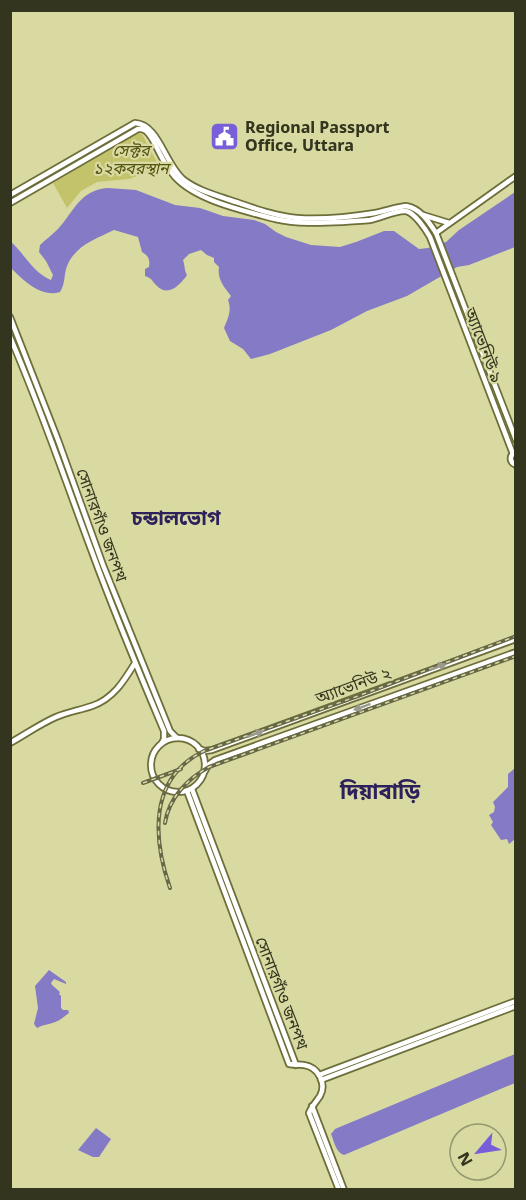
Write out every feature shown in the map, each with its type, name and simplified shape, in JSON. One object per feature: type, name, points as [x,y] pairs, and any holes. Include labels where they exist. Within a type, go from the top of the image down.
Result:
[{"type":"main road","points":[[10,195],[139,126],[147,127],[154,135],[167,159],[182,179],[250,207],[295,218],[314,218],[358,215],[411,206],[421,214],[449,223]]},
{"type":"main road","name":"অ্যাভেনিউ ৯","points":[[139,126],[150,136],[176,178],[199,194],[217,202],[278,220],[306,223],[369,220],[406,211],[417,219],[430,237],[514,453],[511,461],[516,465]]},
{"type":"main road","points":[[10,202],[95,150]]},
{"type":"main road","points":[[436,235],[449,223],[516,176]]},
{"type":"main road","name":"অ্যাভেনিউ ৯","points":[[421,214],[436,235],[516,440]]},
{"type":"main road","points":[[450,288],[456,286]]},
{"type":"main road","name":"সোনারগাঁও জনপথ","points":[[10,317],[58,440],[128,636],[135,663],[164,731],[162,744],[157,748],[151,762],[153,776],[161,787],[169,791],[178,793],[186,791],[289,1064],[308,1065],[323,1076]]},
{"type":"main road","name":"সোনারগাঁও জনপথ","points":[[10,337],[30,382],[92,553],[170,731],[177,738]]},
{"type":"main road","name":"অ্যাভেনিউ ২","points":[[199,749],[212,750],[516,639]]},
{"type":"main road","name":"অ্যাভেনিউ ২","points":[[205,771],[208,765],[215,760],[516,652]]},
{"type":"main road","points":[[10,743],[32,729],[58,717],[90,707],[106,699],[125,680],[135,663]]},
{"type":"main road","points":[[162,744],[177,738],[188,740],[194,743],[203,755],[205,771],[198,784],[186,791]]},
{"type":"main road","name":"সোনারগাঁও জনপথ","points":[[192,789],[296,1065]]},
{"type":"main road","points":[[323,1076],[516,1001]]},
{"type":"main road","points":[[323,1076],[516,1006]]},
{"type":"main road","points":[[323,1076],[321,1093],[309,1113],[339,1190]]},
{"type":"main road","points":[[312,1106],[344,1190]]},
{"type":"green space","name":"সেক্টর ১২কবরস্থান","points":[[138,133],[142,134],[160,168],[129,179],[97,182],[81,191],[67,208],[53,183]]},
{"type":"shaded area","points":[[108,188],[136,190],[175,205],[200,208],[223,216],[254,220],[286,237],[311,245],[340,247],[384,231],[394,231],[419,249],[446,242],[459,230],[515,192],[515,247],[469,265],[457,267],[407,296],[367,311],[331,330],[251,359],[243,349],[230,341],[224,328],[230,311],[228,300],[231,296],[222,283],[219,267],[214,262],[214,258],[201,250],[189,254],[183,260],[187,275],[181,283],[169,290],[160,289],[145,276],[149,260],[142,252],[138,237],[114,230],[86,244],[74,254],[66,269],[60,292],[39,290],[11,268],[10,241],[34,268],[51,280],[53,275],[39,252],[40,245],[58,229],[78,202],[91,193]]},
{"type":"shaded area","points":[[515,768],[515,839],[509,844],[507,839],[501,840],[491,825],[493,822],[489,815],[494,812],[493,802],[508,787],[508,774]]},
{"type":"shaded area","points":[[49,970],[66,982],[66,984],[54,979],[51,983],[60,992],[61,1008],[68,1010],[69,1013],[58,1021],[37,1028],[34,1024],[38,1008],[35,986]]},
{"type":"shaded area","points":[[515,1054],[515,1083],[344,1155],[337,1149],[331,1134],[335,1129]]},
{"type":"shaded area","points":[[96,1128],[111,1139],[99,1157],[93,1157],[78,1150]]},
{"type":"railway","points":[[170,888],[160,850],[160,811],[164,793],[173,777],[186,763],[204,751],[516,636]]},
{"type":"railway","points":[[165,823],[170,805],[180,790],[193,777],[209,767],[516,656]]},
{"type":"railway","points":[[143,783],[181,769]]},
{"type":"place","name":"Regional Passport Office, Uttara","points":[[224,136]]},
{"type":"district","name":"চন্ডালভোগ","points":[[176,518]]},
{"type":"district","name":"দিয়াবাড়ি","points":[[380,791]]}]
